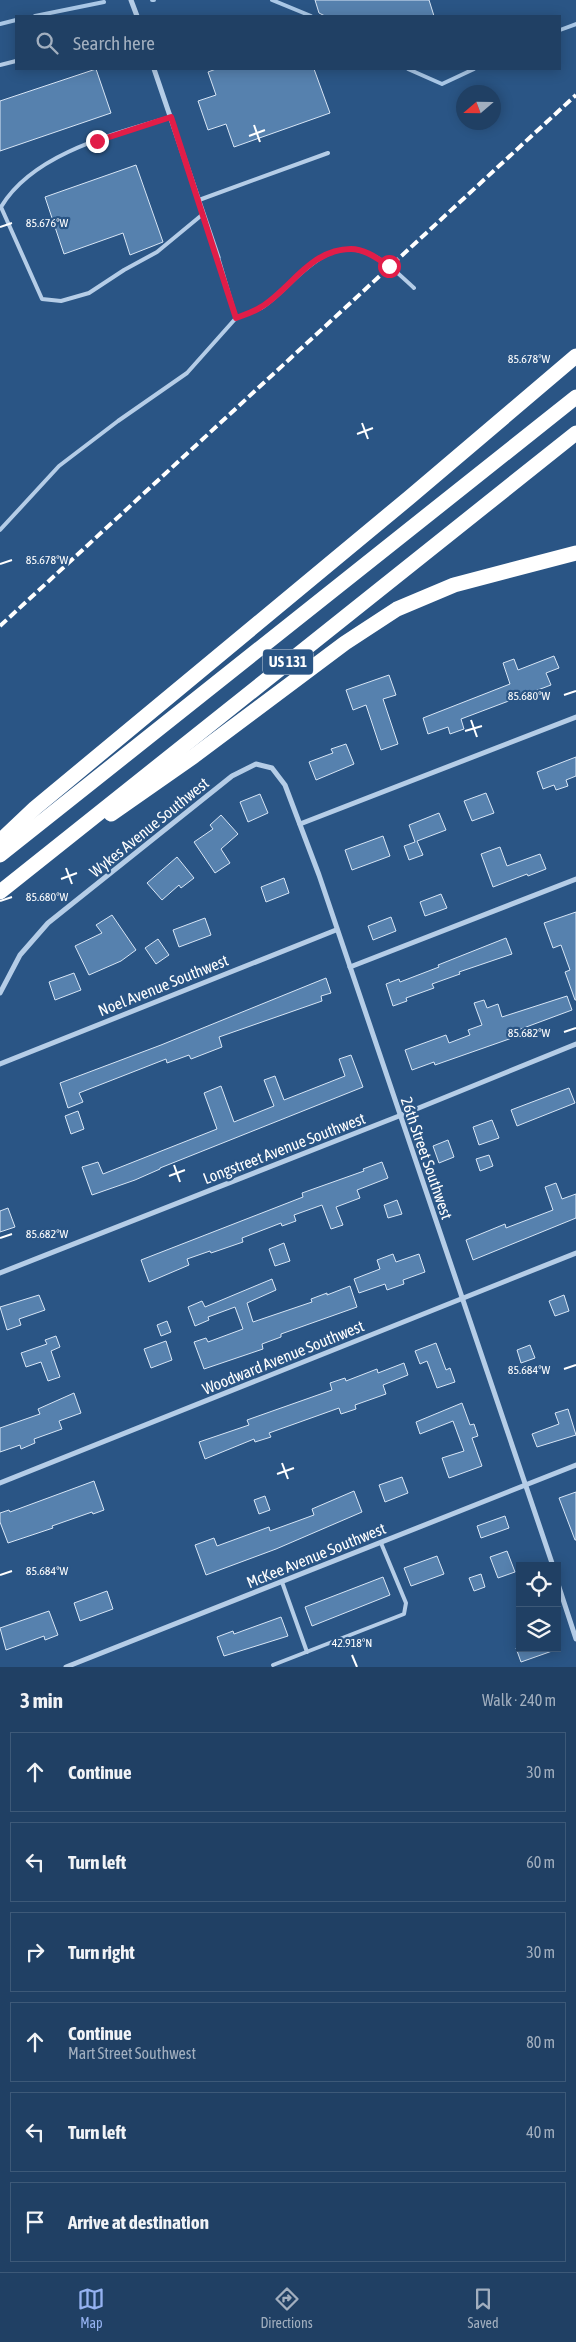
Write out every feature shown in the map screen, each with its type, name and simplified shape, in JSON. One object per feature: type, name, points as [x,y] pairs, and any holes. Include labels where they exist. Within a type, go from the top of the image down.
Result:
[{"type":"highway","points":[[0,841],[35,808],[402,504],[576,356]]},
{"type":"highway","name":"US 131","points":[[0,855],[576,396]]},
{"type":"highway","name":"US 131","points":[[0,893],[576,433]]},
{"type":"highway","points":[[0,893],[194,756],[344,643],[384,616],[408,603],[454,585],[576,554]]},
{"type":"street","points":[[131,0],[136,15]]},
{"type":"street","points":[[154,70],[218,257]]},
{"type":"street","points":[[300,824],[576,717]]},
{"type":"street","name":"Wykes Avenue Southwest","points":[[0,992],[20,955],[48,923],[232,776],[256,764],[266,765]]},
{"type":"street","name":"26th Street Southwest","points":[[266,765],[272,768],[284,785],[300,824],[461,1299],[527,1485],[551,1562]]},
{"type":"street","points":[[350,967],[576,879]]},
{"type":"street","name":"Noel Avenue Southwest","points":[[0,1064],[336,930]]},
{"type":"street","name":"Longstreet Avenue Southwest","points":[[0,1272],[399,1116],[576,1044]]},
{"type":"street","name":"Woodward Avenue Southwest","points":[[0,1483],[576,1253]]},
{"type":"street","name":"McKee Avenue Southwest","points":[[66,1667],[576,1465]]},
{"type":"street","points":[[561,1592],[576,1639]]},
{"type":"lane","points":[[0,65],[15,60]]},
{"type":"lane","points":[[171,117],[97,141],[54,158],[9,194],[1,206],[42,299],[61,301],[89,293],[124,270],[157,252],[203,214]]},
{"type":"lane","points":[[199,200],[328,152]]},
{"type":"lane","points":[[0,530],[59,466],[118,420],[188,373],[236,318],[262,307],[304,268],[330,254],[351,249],[368,253],[389,266],[414,288]]},
{"type":"lane","points":[[218,257],[236,318]]},
{"type":"lane","points":[[273,1666],[404,1614],[406,1603],[381,1542]]},
{"type":"lane","points":[[282,1582],[307,1652]]},
{"type":"building","points":[[315,0],[429,0],[434,15],[323,15],[319,13]]},
{"type":"building","points":[[96,70],[111,113],[0,151],[0,101]]},
{"type":"building","points":[[213,70],[314,70],[330,113],[234,147],[226,124],[208,130],[198,101],[216,95],[208,72]]},
{"type":"building","points":[[136,165],[163,242],[130,255],[123,233],[64,254],[45,197]]},
{"type":"building","points":[[554,656],[559,668],[546,673],[551,685],[461,719],[464,729],[450,734],[448,727],[428,734],[423,718],[510,684],[503,663],[514,659],[518,670]]},
{"type":"building","points":[[389,675],[396,695],[383,699],[398,744],[381,750],[366,705],[353,710],[346,690]]},
{"type":"building","points":[[346,744],[354,764],[316,780],[309,762],[333,753],[331,749]]},
{"type":"building","points":[[576,757],[576,776],[566,780],[568,786],[556,790],[554,785],[543,789],[537,772]]},
{"type":"building","points":[[486,793],[494,813],[472,821],[464,801]]},
{"type":"building","points":[[260,794],[268,813],[248,822],[240,802]]},
{"type":"building","points":[[439,813],[446,830],[417,841],[423,855],[409,860],[404,846],[415,842],[409,825]]},
{"type":"building","points":[[221,815],[238,834],[221,849],[230,863],[215,873],[194,842],[213,829],[210,825]]},
{"type":"building","points":[[383,836],[390,856],[352,870],[345,850]]},
{"type":"building","points":[[500,847],[507,866],[540,854],[546,869],[493,887],[481,854]]},
{"type":"building","points":[[177,857],[194,878],[181,888],[179,885],[162,900],[147,883]]},
{"type":"building","points":[[284,878],[289,893],[266,902],[261,887]]},
{"type":"building","points":[[441,894],[447,908],[425,916],[420,902]]},
{"type":"building","points":[[576,912],[575,1000],[565,972],[570,970],[561,945],[553,948],[544,923]]},
{"type":"building","points":[[112,915],[136,950],[121,961],[89,975],[75,946],[102,933],[96,925]]},
{"type":"building","points":[[391,917],[396,931],[373,940],[368,926]]},
{"type":"building","points":[[205,918],[211,935],[179,947],[173,930]]},
{"type":"building","points":[[506,938],[512,954],[459,972],[460,974],[432,984],[434,988],[406,998],[407,1001],[393,1006],[386,984],[399,979],[400,982]]},
{"type":"building","points":[[158,939],[169,955],[156,964],[145,948]]},
{"type":"building","points":[[74,973],[81,990],[55,1000],[49,982]]},
{"type":"building","points":[[326,978],[331,993],[321,996],[322,1001],[219,1037],[222,1047],[191,1059],[189,1055],[167,1063],[166,1059],[79,1093],[83,1102],[68,1108],[60,1083],[161,1045]]},
{"type":"building","points":[[567,996],[572,1010],[510,1033],[512,1038],[435,1065],[434,1062],[412,1070],[405,1050],[446,1035],[449,1043],[470,1035],[468,1030],[482,1025],[474,1003],[484,1000],[487,1008],[498,1004],[502,1017]]},
{"type":"building","points":[[351,1055],[363,1087],[160,1168],[135,1180],[92,1195],[82,1167],[98,1162],[103,1174],[217,1129],[204,1093],[221,1086],[234,1122],[274,1106],[264,1080],[275,1076],[284,1100],[345,1076],[339,1059]]},
{"type":"building","points":[[569,1088],[575,1103],[517,1126],[511,1110]]},
{"type":"building","points":[[78,1111],[84,1129],[71,1134],[65,1116]]},
{"type":"building","points":[[492,1120],[499,1138],[479,1145],[473,1127]]},
{"type":"building","points":[[448,1140],[454,1157],[439,1163],[433,1146]]},
{"type":"building","points":[[489,1155],[493,1166],[480,1171],[476,1159]]},
{"type":"building","points":[[382,1162],[388,1178],[357,1190],[360,1198],[336,1207],[343,1225],[331,1229],[322,1205],[294,1215],[296,1221],[282,1226],[281,1223],[242,1238],[243,1242],[187,1259],[189,1265],[149,1282],[141,1260],[303,1197],[302,1193],[364,1171],[363,1169]]},
{"type":"building","points":[[556,1183],[562,1199],[576,1194],[576,1218],[473,1260],[466,1240],[505,1224],[506,1228],[553,1210],[545,1187]]},
{"type":"building","points":[[397,1200],[402,1214],[388,1218],[384,1205]]},
{"type":"building","points":[[8,1208],[15,1227],[0,1232],[0,1211]]},
{"type":"building","points":[[284,1243],[290,1261],[275,1266],[269,1249]]},
{"type":"building","points":[[393,1254],[396,1262],[419,1254],[425,1272],[403,1280],[404,1284],[387,1290],[385,1284],[359,1293],[354,1279],[380,1269],[377,1260]]},
{"type":"building","points":[[272,1279],[276,1290],[247,1303],[253,1322],[312,1302],[311,1299],[350,1286],[357,1307],[281,1334],[281,1337],[262,1344],[263,1349],[204,1369],[194,1342],[206,1338],[208,1342],[243,1329],[235,1307],[208,1317],[209,1320],[195,1326],[188,1307],[202,1301],[205,1307]]},
{"type":"building","points":[[39,1295],[45,1310],[19,1319],[21,1325],[7,1330],[0,1307]]},
{"type":"building","points":[[564,1295],[569,1311],[555,1316],[549,1301]]},
{"type":"building","points":[[167,1321],[171,1332],[161,1336],[157,1325]]},
{"type":"building","points":[[56,1336],[60,1347],[51,1351],[60,1377],[48,1381],[41,1362],[26,1367],[21,1353],[47,1344],[45,1340]]},
{"type":"building","points":[[166,1341],[172,1360],[151,1368],[144,1349]]},
{"type":"building","points":[[436,1343],[446,1370],[450,1368],[455,1382],[437,1388],[427,1361],[420,1364],[415,1351]]},
{"type":"building","points":[[530,1345],[535,1358],[521,1363],[517,1350]]},
{"type":"building","points":[[404,1363],[408,1375],[383,1385],[386,1394],[355,1405],[356,1409],[341,1414],[339,1408],[269,1433],[271,1437],[255,1442],[254,1439],[205,1459],[199,1442],[249,1425],[247,1420],[332,1390],[330,1383],[345,1378],[346,1381],[377,1369],[378,1373]]},
{"type":"building","points":[[74,1393],[81,1413],[59,1421],[62,1429],[34,1439],[35,1443],[21,1449],[20,1445],[0,1452],[0,1428],[40,1414],[38,1409]]},
{"type":"building","points":[[462,1403],[470,1425],[474,1424],[478,1436],[472,1438],[482,1466],[449,1478],[442,1458],[464,1451],[453,1421],[420,1434],[416,1422]]},
{"type":"building","points":[[568,1409],[576,1435],[537,1447],[532,1434],[559,1424],[555,1413]]},
{"type":"building","points":[[402,1477],[408,1493],[385,1502],[379,1485]]},
{"type":"building","points":[[94,1481],[104,1510],[93,1514],[92,1512],[52,1526],[53,1528],[8,1543],[0,1522],[0,1513],[9,1510],[10,1512]]},
{"type":"building","points":[[354,1491],[362,1512],[276,1549],[206,1575],[195,1545],[214,1538],[217,1546],[269,1527],[270,1531],[314,1515],[312,1509]]},
{"type":"building","points":[[576,1492],[576,1540],[575,1540],[559,1498]]},
{"type":"building","points":[[265,1496],[270,1510],[259,1514],[254,1500]]},
{"type":"building","points":[[505,1516],[509,1528],[481,1538],[477,1526]]},
{"type":"building","points":[[507,1551],[515,1572],[498,1578],[490,1557]]},
{"type":"building","points":[[437,1556],[444,1574],[411,1586],[404,1568]]},
{"type":"building","points":[[481,1574],[485,1587],[474,1591],[469,1578]]},
{"type":"building","points":[[383,1577],[390,1595],[312,1626],[305,1607]]},
{"type":"building","points":[[107,1591],[113,1609],[80,1621],[74,1603]]},
{"type":"building","points":[[49,1611],[58,1635],[45,1640],[44,1636],[6,1650],[0,1628]]},
{"type":"building","points":[[281,1617],[288,1636],[224,1656],[217,1637],[233,1631],[234,1634]]},
{"type":"building","points":[[517,1652],[549,1652],[521,1662]]},
{"type":"waterway","points":[[272,0],[309,15]]},
{"type":"waterway","points":[[40,15],[104,2]]},
{"type":"waterway","points":[[0,24],[15,20]]},
{"type":"waterway","points":[[561,30],[576,24]]},
{"type":"waterway","points":[[410,70],[442,84],[472,70]]},
{"type":"railway","points":[[0,626],[576,95]]},
{"type":"route","points":[[97,141],[171,117],[218,257],[236,318],[262,307],[304,268],[330,254],[351,249],[368,253],[389,266]]}]
